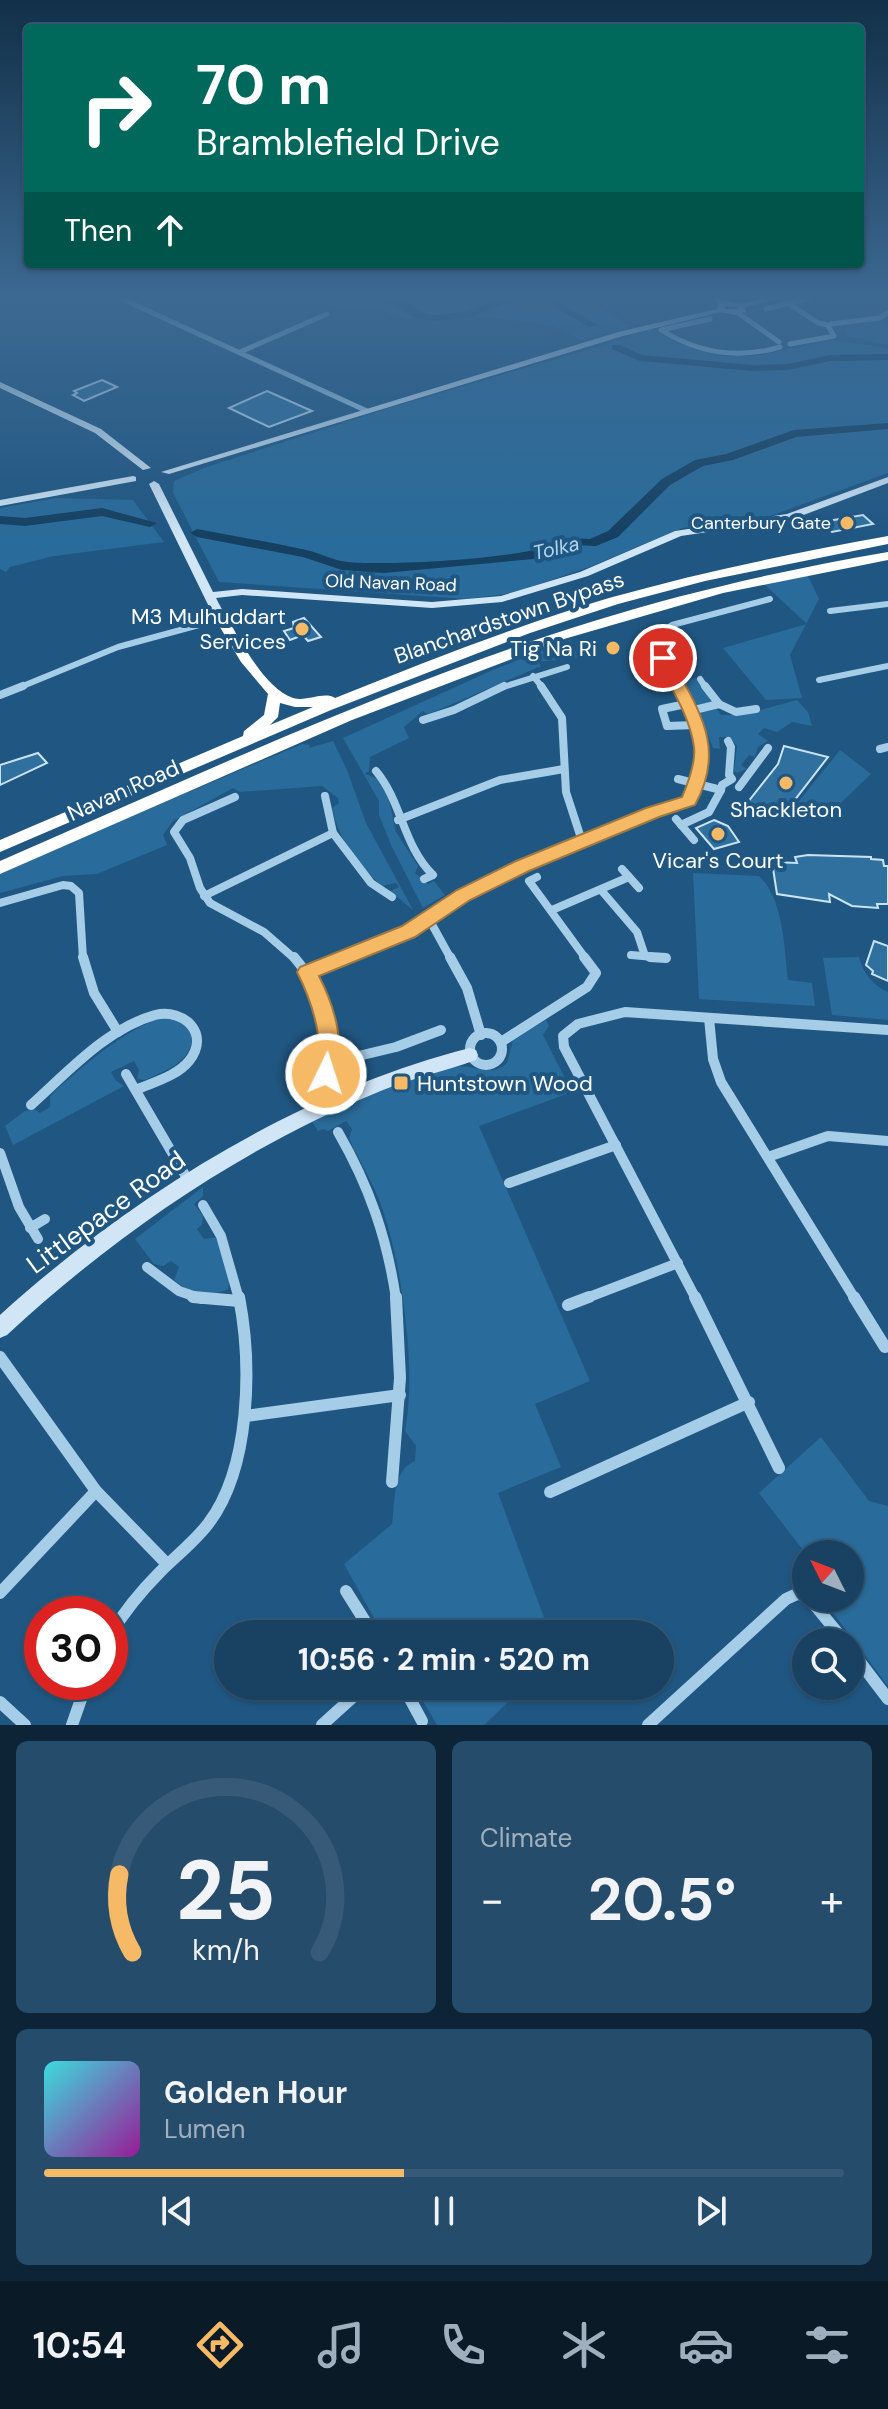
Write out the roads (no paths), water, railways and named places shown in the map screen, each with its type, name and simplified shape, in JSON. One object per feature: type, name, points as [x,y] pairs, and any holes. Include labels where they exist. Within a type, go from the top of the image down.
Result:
[{"type":"highway","name":"Blanchardstown Bypass","points":[[159,780],[526,629],[655,590],[791,558],[888,540]]},
{"type":"highway","name":"Blanchardstown Bypass","points":[[264,752],[421,686],[560,635],[744,584],[888,556]]},
{"type":"highway","points":[[221,619],[242,656],[274,695],[291,703],[317,702],[525,626],[655,590]]},
{"type":"highway","points":[[159,780],[259,727],[274,712],[274,695]]},
{"type":"highway","name":"Navan Road","points":[[0,868],[264,752]]},
{"type":"highway","name":"Navan Road","points":[[0,846],[159,780]]},
{"type":"street","points":[[297,378],[367,411]]},
{"type":"street","points":[[133,479],[134,473],[146,468],[166,472],[474,378]]},
{"type":"street","points":[[0,385],[98,431],[146,468]]},
{"type":"street","points":[[0,503],[133,479],[141,484],[154,484],[165,478],[166,472]]},
{"type":"street","name":"Old Navan Road","points":[[209,596],[242,592],[432,605],[502,599],[584,574],[679,533],[789,517],[888,480]]},
{"type":"street","points":[[0,695],[118,647],[221,619],[154,484]]},
{"type":"street","points":[[307,972],[389,941],[429,919],[463,895],[582,841],[628,825],[653,812],[686,803],[696,784],[703,748],[688,707],[663,658],[660,647],[664,629],[770,599]]},
{"type":"street","points":[[830,611],[888,604]]},
{"type":"street","points":[[642,664],[647,660],[663,658]]},
{"type":"street","points":[[423,720],[454,710],[553,666],[567,667]]},
{"type":"street","points":[[819,680],[888,666]]},
{"type":"street","points":[[533,676],[562,718],[564,769],[570,810],[582,841]]},
{"type":"street","points":[[700,679],[719,704],[736,712],[756,709]]},
{"type":"street","points":[[696,725],[667,726],[662,709],[719,704]]},
{"type":"street","points":[[728,741],[731,747],[729,775],[732,779]]},
{"type":"street","points":[[739,787],[768,748]]},
{"type":"street","points":[[398,820],[508,776],[564,769]]},
{"type":"street","points":[[376,771],[387,785],[398,820],[433,875],[424,879]]},
{"type":"street","points":[[678,779],[721,790]]},
{"type":"street","points":[[694,840],[678,822],[709,812],[722,785],[732,779],[745,779]]},
{"type":"street","points":[[325,796],[333,833],[362,873],[392,897]]},
{"type":"street","points":[[235,797],[175,827],[174,832],[190,858],[204,896],[218,910],[280,943],[307,972],[325,1017],[329,1063],[325,1075]]},
{"type":"street","points":[[204,896],[333,833]]},
{"type":"street","points":[[622,869],[639,888]]},
{"type":"street","points":[[501,1042],[594,980],[596,973],[529,881],[537,877]]},
{"type":"street","points":[[552,910],[629,877]]},
{"type":"street","points":[[0,903],[63,885],[71,886],[79,893],[84,966],[106,1015],[118,1032]]},
{"type":"street","points":[[384,892],[394,887]]},
{"type":"street","points":[[601,890],[637,932],[645,956]]},
{"type":"street","points":[[429,919],[467,988],[481,1035]]},
{"type":"street","points":[[631,955],[666,958]]},
{"type":"street","points":[[779,1468],[749,1402],[564,1047],[565,1032],[600,1016],[625,1012],[888,1030]]},
{"type":"street","points":[[31,1105],[118,1032],[168,1013],[186,1018],[197,1031],[198,1048],[187,1064],[136,1090]]},
{"type":"street","points":[[709,1018],[714,1067],[885,1347]]},
{"type":"street","points":[[329,1063],[396,1047],[441,1030]]},
{"type":"street","points":[[481,1035],[494,1036],[501,1042],[503,1052],[494,1062],[480,1063],[470,1055],[470,1043],[481,1035]]},
{"type":"street","name":"Littlepace Road","points":[[0,1328],[70,1265],[188,1180],[361,1091],[428,1066],[470,1055]]},
{"type":"street","points":[[126,1074],[188,1180]]},
{"type":"street","points":[[338,1132],[374,1203],[384,1237],[396,1310],[401,1418],[392,1482]]},
{"type":"street","points":[[768,1157],[828,1136],[888,1141]]},
{"type":"street","points":[[509,1183],[616,1145]]},
{"type":"street","points":[[0,1153],[19,1207],[38,1239]]},
{"type":"street","points":[[128,1610],[167,1564],[196,1537],[221,1504],[233,1471],[246,1416],[239,1301],[228,1249],[221,1231],[203,1205]]},
{"type":"street","points":[[30,1228],[45,1219]]},
{"type":"street","points":[[568,1305],[678,1263]]},
{"type":"street","points":[[147,1267],[172,1289],[189,1298],[239,1301]]},
{"type":"street","points":[[0,1357],[96,1491],[167,1564]]},
{"type":"street","points":[[246,1416],[400,1395]]},
{"type":"street","points":[[550,1492],[749,1402]]},
{"type":"street","points":[[0,1593],[96,1491]]},
{"type":"street","points":[[346,1591],[364,1620]]},
{"type":"street","points":[[648,1725],[792,1596]]},
{"type":"street","points":[[820,1612],[833,1628]]},
{"type":"street","points":[[864,1667],[888,1699]]},
{"type":"street","points":[[72,1725],[81,1700]]},
{"type":"street","points":[[322,1725],[350,1700]]},
{"type":"street","points":[[411,1700],[422,1721]]},
{"type":"street","points":[[0,1702],[25,1725]]},
{"type":"waterway","name":"Tolka","points":[[197,533],[306,554],[342,566],[384,569],[533,555],[568,545],[572,541],[591,543],[613,534],[666,482],[699,463],[729,457],[794,434],[888,426]]},
{"type":"waterway","name":"Tolka","points":[[0,520],[25,522],[102,512],[150,523]]},
{"type":"place","name":"Canterbury Gate","points":[[847,523]]},
{"type":"place","name":"M3 Mulhuddart Services","points":[[302,629]]},
{"type":"place","name":"Tig Na Ri","points":[[613,648]]},
{"type":"place","name":"Shackleton","points":[[786,783]]},
{"type":"place","name":"Vicar's Court","points":[[718,834]]},
{"type":"place","name":"Huntstown Wood","points":[[401,1083]]}]
